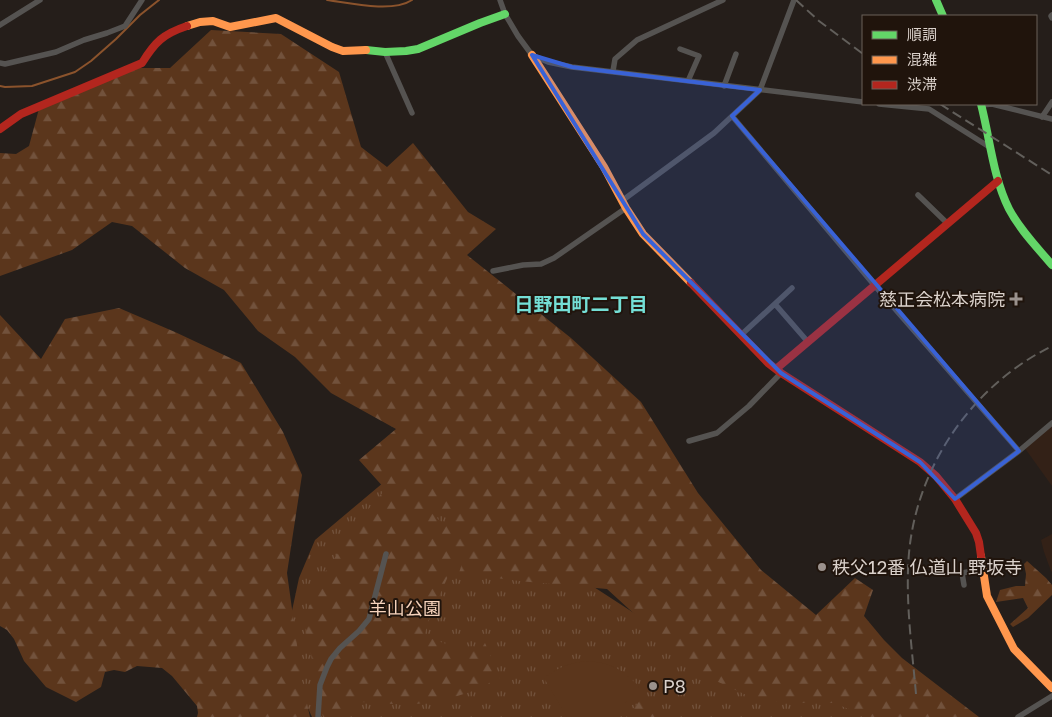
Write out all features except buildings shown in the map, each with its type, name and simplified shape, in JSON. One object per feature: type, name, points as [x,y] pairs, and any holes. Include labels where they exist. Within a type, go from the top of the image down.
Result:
[{"type":"main road","points":[[936,0],[943,15]]},
{"type":"main road","points":[[0,129],[22,114],[142,63],[152,47],[164,36],[175,30],[200,22],[212,21],[230,27],[276,18],[332,47],[344,50],[406,52],[505,14]]},
{"type":"main road","points":[[532,55],[604,167],[643,234],[768,363],[920,462],[936,476],[955,499],[976,533],[987,596],[990,603],[1014,649],[1052,688]]},
{"type":"main road","points":[[981,105],[998,181],[1005,201],[1022,230],[1052,265]]},
{"type":"main road","points":[[778,371],[808,342],[998,181]]},
{"type":"street","points":[[0,25],[40,0]]},
{"type":"street","points":[[0,63],[5,64],[56,52],[124,26],[142,0]]},
{"type":"street","points":[[500,0],[505,14],[532,55],[548,62],[572,67],[862,102]]},
{"type":"street","points":[[613,71],[615,59],[637,40],[723,0]]},
{"type":"street","points":[[493,271],[542,264],[554,258],[714,133],[760,90],[794,0]]},
{"type":"street","points":[[680,49],[699,56],[688,81]]},
{"type":"street","points":[[384,52],[412,113]]},
{"type":"street","points":[[724,86],[736,54]]},
{"type":"street","points":[[1042,117],[1052,102]]},
{"type":"street","points":[[889,105],[928,109],[991,148]]},
{"type":"street","points":[[996,105],[1052,119]]},
{"type":"street","points":[[732,116],[875,286],[1019,451]]},
{"type":"street","points":[[918,195],[948,224]]},
{"type":"street","points":[[740,335],[792,288]]},
{"type":"street","points":[[775,304],[808,342]]},
{"type":"street","points":[[689,441],[717,433],[749,406],[778,371]]},
{"type":"street","points":[[955,499],[1019,451],[1052,422]]},
{"type":"street","points":[[318,717],[320,685],[327,667],[340,648],[369,619],[386,554]]},
{"type":"street","points":[[964,584],[962,573],[982,569]]},
{"type":"street","points":[[1018,717],[1052,696]]},
{"type":"highlighted area","points":[[532,55],[572,67],[760,90],[732,116],[1019,451],[955,499],[920,462],[781,373],[643,234]]},
{"type":"shaded area","points":[[1052,423],[1052,486],[1024,447]]},
{"type":"shaded area","points":[[1052,534],[1052,572],[1041,540]]},
{"type":"green space","points":[[211,30],[281,34],[339,72],[361,147],[387,167],[413,143],[468,212],[496,229],[467,255],[571,338],[641,402],[698,493],[761,570],[816,615],[855,578],[873,590],[864,616],[884,640],[902,658],[979,717],[868,717],[833,703],[757,700],[699,673],[607,589],[519,581],[459,573],[466,551],[450,572],[431,614],[424,636],[466,651],[485,643],[500,678],[470,692],[451,698],[411,705],[361,702],[344,706],[335,717],[323,717],[304,619],[325,572],[375,500],[386,490],[359,460],[396,429],[331,393],[295,357],[258,331],[224,290],[185,268],[132,226],[112,222],[72,250],[0,276],[0,153],[16,154],[29,146],[40,105],[139,68],[170,68]],"holes":[[[428,509],[449,514],[445,526]]]},
{"type":"green space","points":[[119,308],[241,363],[283,432],[302,475],[287,573],[302,681],[310,717],[197,717],[197,706],[172,676],[162,668],[137,666],[125,672],[114,670],[105,672],[101,687],[76,702],[46,687],[24,661],[14,639],[7,630],[0,626],[0,315],[41,359],[65,319]]},
{"type":"green space","name":"羊山公園","points":[[390,477],[580,578],[654,626],[962,717],[312,717],[294,678],[287,634],[299,578],[315,540]]},
{"type":"green space","points":[[1027,561],[1052,585],[1052,595],[1028,618],[1013,627],[1010,624],[1028,608],[1023,598],[996,602],[1000,590],[1025,586],[1026,574],[1024,564]]},
{"type":"green space","points":[[585,661],[609,665],[627,675],[639,687],[613,717],[567,717],[544,678],[563,666]]},
{"type":"green space","points":[[643,697],[660,717],[626,717]]},
{"type":"waterway","points":[[0,86],[32,86],[75,72],[91,61],[140,15],[159,0]]},
{"type":"waterway","points":[[327,0],[383,7],[404,4],[412,0]]},
{"type":"railway","points":[[796,0],[819,21],[862,53]]},
{"type":"railway","points":[[942,105],[1052,175]]},
{"type":"railway","points":[[916,694],[908,571],[914,520],[924,489],[937,459],[954,431],[974,405],[997,382],[1024,362],[1052,346]]},
{"type":"traffic: fast","points":[[936,0],[943,15]]},
{"type":"traffic: fast","points":[[366,50],[385,52],[418,49],[505,14]]},
{"type":"traffic: fast","points":[[981,105],[995,171],[1009,209],[1018,224],[1052,265]]},
{"type":"traffic: slow","points":[[187,26],[213,21],[230,27],[276,18],[343,51],[366,50]]},
{"type":"traffic: slow","points":[[532,55],[604,167],[626,208],[643,234],[691,283]]},
{"type":"traffic: slow","points":[[981,556],[987,596],[1014,649],[1052,688]]},
{"type":"traffic: jam","points":[[0,129],[21,114],[142,63],[151,49],[160,40],[172,32],[187,26]]},
{"type":"traffic: jam","points":[[776,369],[998,181]]},
{"type":"traffic: jam","points":[[691,283],[768,363],[920,462],[936,476],[955,499],[976,533],[981,556]]},
{"type":"place","name":"慈正会松本病院","points":[[1016,299]]},
{"type":"place","name":"秩父12番 仏道山 野坂寺","points":[[822,567]]},
{"type":"place","name":"P8","points":[[653,686]]},
{"type":"district","name":"日野田町二丁目","points":[[581,303]]}]
